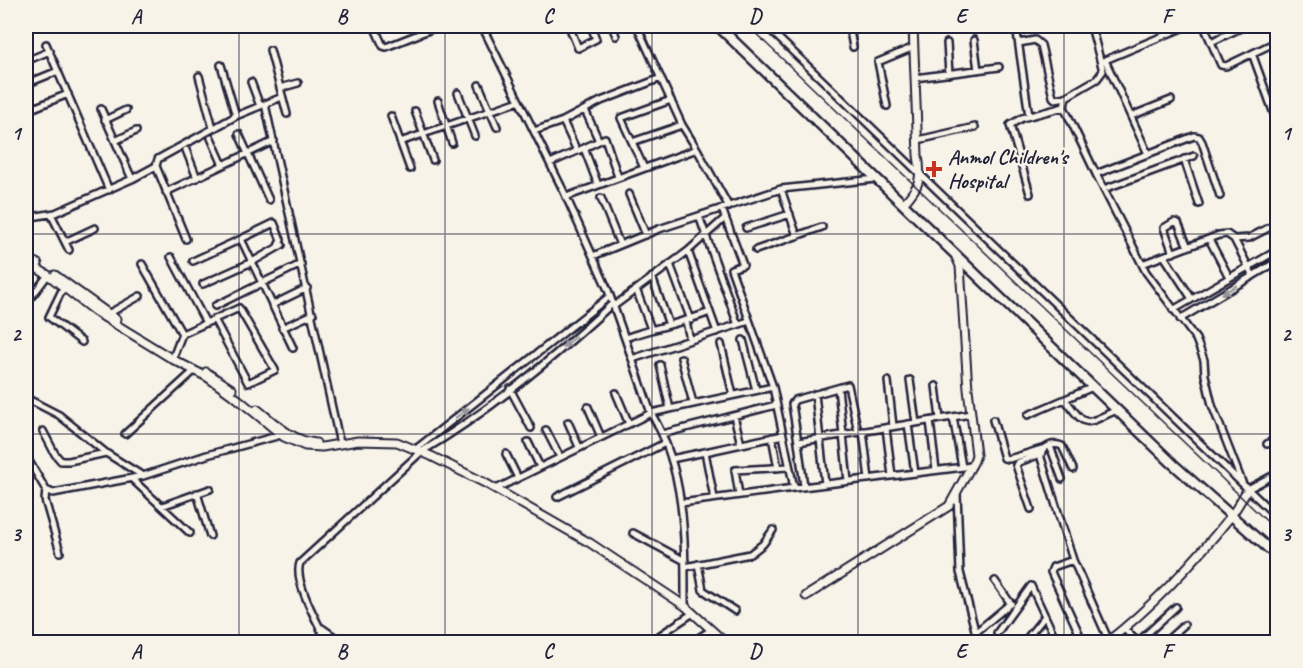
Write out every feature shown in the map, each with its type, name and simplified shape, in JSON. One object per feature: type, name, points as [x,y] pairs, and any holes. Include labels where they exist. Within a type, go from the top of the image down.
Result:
[{"type":"main road","points":[[718,26],[1173,464],[1278,557]]},
{"type":"street","points":[[374,26],[383,46],[386,47],[439,26]]},
{"type":"street","points":[[483,26],[593,256],[651,413],[671,459],[681,503],[685,606]]},
{"type":"street","points":[[569,26],[578,48],[596,39],[591,26]]},
{"type":"street","points":[[612,26],[616,36]]},
{"type":"street","points":[[637,26],[682,125],[697,149],[726,208],[725,218],[743,265],[731,269],[773,387],[794,488]]},
{"type":"street","points":[[766,26],[1278,518]]},
{"type":"street","points":[[854,47],[849,28],[871,26]]},
{"type":"street","points":[[903,204],[917,187],[921,174],[913,26]]},
{"type":"street","points":[[1016,26],[1029,116]]},
{"type":"street","points":[[1091,26],[1103,60],[1148,154]]},
{"type":"street","points":[[1103,60],[1187,26]]},
{"type":"street","points":[[1204,26],[1224,66],[1278,41]]},
{"type":"street","points":[[1211,42],[1245,26]]},
{"type":"street","points":[[974,40],[978,70]]},
{"type":"street","points":[[1018,43],[1035,40],[1041,45],[1055,99],[1066,97],[1101,76],[1103,60]]},
{"type":"street","points":[[947,43],[949,74]]},
{"type":"street","points":[[46,44],[109,190]]},
{"type":"street","points":[[887,106],[878,62],[914,47]]},
{"type":"street","points":[[26,61],[50,51]]},
{"type":"street","points":[[270,51],[287,114]]},
{"type":"street","points":[[1251,54],[1278,125]]},
{"type":"street","points":[[221,65],[236,116]]},
{"type":"street","points":[[915,78],[999,67]]},
{"type":"street","points":[[26,84],[58,71]]},
{"type":"street","points":[[199,76],[213,128]]},
{"type":"street","points":[[534,131],[563,122],[601,101],[661,78]]},
{"type":"street","points":[[251,82],[264,104],[274,141],[340,444]]},
{"type":"street","points":[[280,88],[298,83]]},
{"type":"street","points":[[479,86],[497,128]]},
{"type":"street","points":[[458,93],[475,136]]},
{"type":"street","points":[[26,111],[68,94]]},
{"type":"street","points":[[186,239],[156,166],[158,159],[236,116],[282,97]]},
{"type":"street","points":[[1066,97],[1064,107],[1142,264],[1200,347],[1212,405],[1246,487]]},
{"type":"street","points":[[644,168],[621,118],[671,100]]},
{"type":"street","points":[[1131,116],[1171,100]]},
{"type":"street","points":[[438,101],[452,144]]},
{"type":"street","points":[[400,142],[519,101]]},
{"type":"street","points":[[1030,194],[1010,125],[1029,116],[1064,107]]},
{"type":"street","points":[[101,109],[132,180]]},
{"type":"street","points":[[105,120],[126,110]]},
{"type":"street","points":[[585,110],[599,141]]},
{"type":"street","points":[[415,111],[433,160]]},
{"type":"street","points":[[391,116],[410,169]]},
{"type":"street","points":[[563,122],[577,151]]},
{"type":"street","points":[[633,142],[682,125]]},
{"type":"street","points":[[918,140],[975,127]]},
{"type":"street","points":[[115,141],[136,131]]},
{"type":"street","points":[[239,134],[269,200]]},
{"type":"street","points":[[1096,174],[1190,136],[1199,137],[1220,196]]},
{"type":"street","points":[[211,138],[223,165]]},
{"type":"street","points":[[550,163],[604,138],[618,177]]},
{"type":"street","points":[[166,192],[274,141]]},
{"type":"street","points":[[584,148],[598,185]]},
{"type":"street","points":[[566,197],[697,149]]},
{"type":"street","points":[[186,150],[197,178]]},
{"type":"street","points":[[1104,189],[1194,156]]},
{"type":"street","points":[[1184,159],[1199,204]]},
{"type":"street","points":[[26,218],[51,214],[132,180],[156,166]]},
{"type":"street","points":[[593,256],[699,216],[781,189],[878,179]]},
{"type":"street","points":[[781,189],[797,236]]},
{"type":"street","points":[[629,194],[646,235]]},
{"type":"street","points":[[601,198],[620,245]]},
{"type":"street","points":[[51,214],[69,250]]},
{"type":"street","points":[[746,228],[790,214]]},
{"type":"street","points":[[699,216],[738,325]]},
{"type":"street","points":[[418,451],[441,440],[510,389],[613,305],[688,251],[725,218]]},
{"type":"street","points":[[1173,252],[1164,228],[1174,222],[1178,223],[1188,247]]},
{"type":"street","points":[[193,261],[274,223],[281,240],[280,246],[252,262],[203,284]]},
{"type":"street","points":[[1234,239],[1249,238],[1278,223]]},
{"type":"street","points":[[756,250],[822,227]]},
{"type":"street","points":[[66,242],[95,228]]},
{"type":"street","points":[[1142,264],[1227,234],[1234,239],[1252,276]]},
{"type":"street","points":[[241,239],[292,348]]},
{"type":"street","points":[[1209,239],[1229,277]]},
{"type":"street","points":[[1173,310],[1278,250]]},
{"type":"street","points":[[688,251],[717,332]]},
{"type":"street","points":[[806,596],[941,513],[949,506],[972,466],[976,456],[960,266],[953,252]]},
{"type":"street","points":[[26,256],[108,314],[194,371],[207,377],[305,446],[322,447],[376,440],[397,442],[418,451],[496,489],[584,539],[685,606],[726,642]]},
{"type":"street","points":[[1164,256],[1192,299]]},
{"type":"street","points":[[171,257],[206,323]]},
{"type":"street","points":[[1180,319],[1278,261]]},
{"type":"street","points":[[26,262],[94,311],[224,383],[282,432]]},
{"type":"street","points":[[142,264],[182,334],[178,359]]},
{"type":"street","points":[[215,306],[302,264]]},
{"type":"street","points":[[670,264],[688,320],[690,340]]},
{"type":"street","points":[[26,304],[48,276]]},
{"type":"street","points":[[652,277],[669,325]]},
{"type":"street","points":[[63,288],[49,317],[82,342]]},
{"type":"street","points":[[272,305],[307,288]]},
{"type":"street","points":[[636,289],[651,329]]},
{"type":"street","points":[[108,314],[140,296]]},
{"type":"street","points":[[327,642],[298,578],[300,563],[418,451],[610,297]]},
{"type":"street","points":[[182,334],[214,319],[239,308],[275,370],[248,383],[214,319]]},
{"type":"street","points":[[625,338],[710,312]]},
{"type":"street","points":[[282,328],[313,314]]},
{"type":"street","points":[[632,359],[749,321]]},
{"type":"street","points":[[743,340],[756,390]]},
{"type":"street","points":[[721,344],[733,395]]},
{"type":"street","points":[[681,358],[693,403]]},
{"type":"street","points":[[660,364],[670,409]]},
{"type":"street","points":[[125,434],[194,371]]},
{"type":"street","points":[[910,380],[916,423]]},
{"type":"street","points":[[888,381],[892,476]]},
{"type":"street","points":[[804,486],[792,404],[795,400],[848,385],[861,432],[869,479]]},
{"type":"street","points":[[936,386],[940,419]]},
{"type":"street","points":[[496,489],[651,413],[773,387]]},
{"type":"street","points":[[1028,415],[1094,387]]},
{"type":"street","points":[[837,388],[848,481]]},
{"type":"street","points":[[510,389],[531,428]]},
{"type":"street","points":[[616,393],[629,424]]},
{"type":"street","points":[[815,394],[825,484]]},
{"type":"street","points":[[26,398],[59,415],[106,453],[143,476]]},
{"type":"street","points":[[1065,399],[1079,420],[1084,422],[1117,410]]},
{"type":"street","points":[[662,434],[777,405]]},
{"type":"street","points":[[588,407],[601,437]]},
{"type":"street","points":[[798,441],[971,414]]},
{"type":"street","points":[[734,416],[741,444]]},
{"type":"street","points":[[953,417],[962,467]]},
{"type":"street","points":[[993,420],[1004,458],[1009,459],[1057,443],[1062,446],[1073,469]]},
{"type":"street","points":[[930,421],[936,470]]},
{"type":"street","points":[[568,422],[579,447]]},
{"type":"street","points":[[908,424],[915,473]]},
{"type":"street","points":[[546,430],[560,457]]},
{"type":"street","points":[[43,431],[61,461],[106,453]]},
{"type":"street","points":[[46,490],[53,493],[132,479],[282,432]]},
{"type":"street","points":[[671,459],[783,435]]},
{"type":"street","points":[[772,437],[778,468]]},
{"type":"street","points":[[1267,444],[1278,438]]},
{"type":"street","points":[[528,442],[540,467]]},
{"type":"street","points":[[557,497],[665,443]]},
{"type":"street","points":[[1031,509],[1016,465],[1040,454],[1047,447]]},
{"type":"street","points":[[1047,447],[1062,479]]},
{"type":"street","points":[[705,452],[714,498]]},
{"type":"street","points":[[506,454],[518,478]]},
{"type":"street","points":[[1040,454],[1073,560],[1108,642],[1172,582],[1232,515],[1246,487],[1278,473]]},
{"type":"street","points":[[26,456],[46,490],[45,503],[60,552]]},
{"type":"street","points":[[681,503],[972,466]]},
{"type":"street","points":[[739,495],[735,470],[789,468]]},
{"type":"street","points":[[132,479],[190,533]]},
{"type":"street","points":[[162,506],[210,489]]},
{"type":"street","points":[[957,492],[957,546],[960,572],[978,642]]},
{"type":"street","points":[[197,494],[210,536]]},
{"type":"street","points":[[633,533],[685,564],[698,564],[750,554],[763,544],[773,530]]},
{"type":"street","points":[[1073,560],[1053,567],[1051,572],[1083,642]]},
{"type":"street","points":[[698,564],[703,590],[735,611]]},
{"type":"street","points":[[995,581],[1013,606]]},
{"type":"street","points":[[997,633],[1013,606],[1031,586],[1057,642]]},
{"type":"street","points":[[975,633],[1013,606]]},
{"type":"street","points":[[1124,629],[1135,642],[1138,642],[1176,607]]},
{"type":"street","points":[[650,642],[693,613]]},
{"type":"street","points":[[1024,642],[1045,616]]},
{"type":"street","points":[[1165,642],[1184,625]]},
{"type":"street","points":[[319,626],[342,642]]},
{"type":"street","points":[[692,642],[711,630]]},
{"type":"street","points":[[1029,636],[1032,642]]},
{"type":"railway","points":[[748,26],[1278,532]]},
{"type":"place","name":"Anmol Children's Hospital","points":[[934,169]]}]
